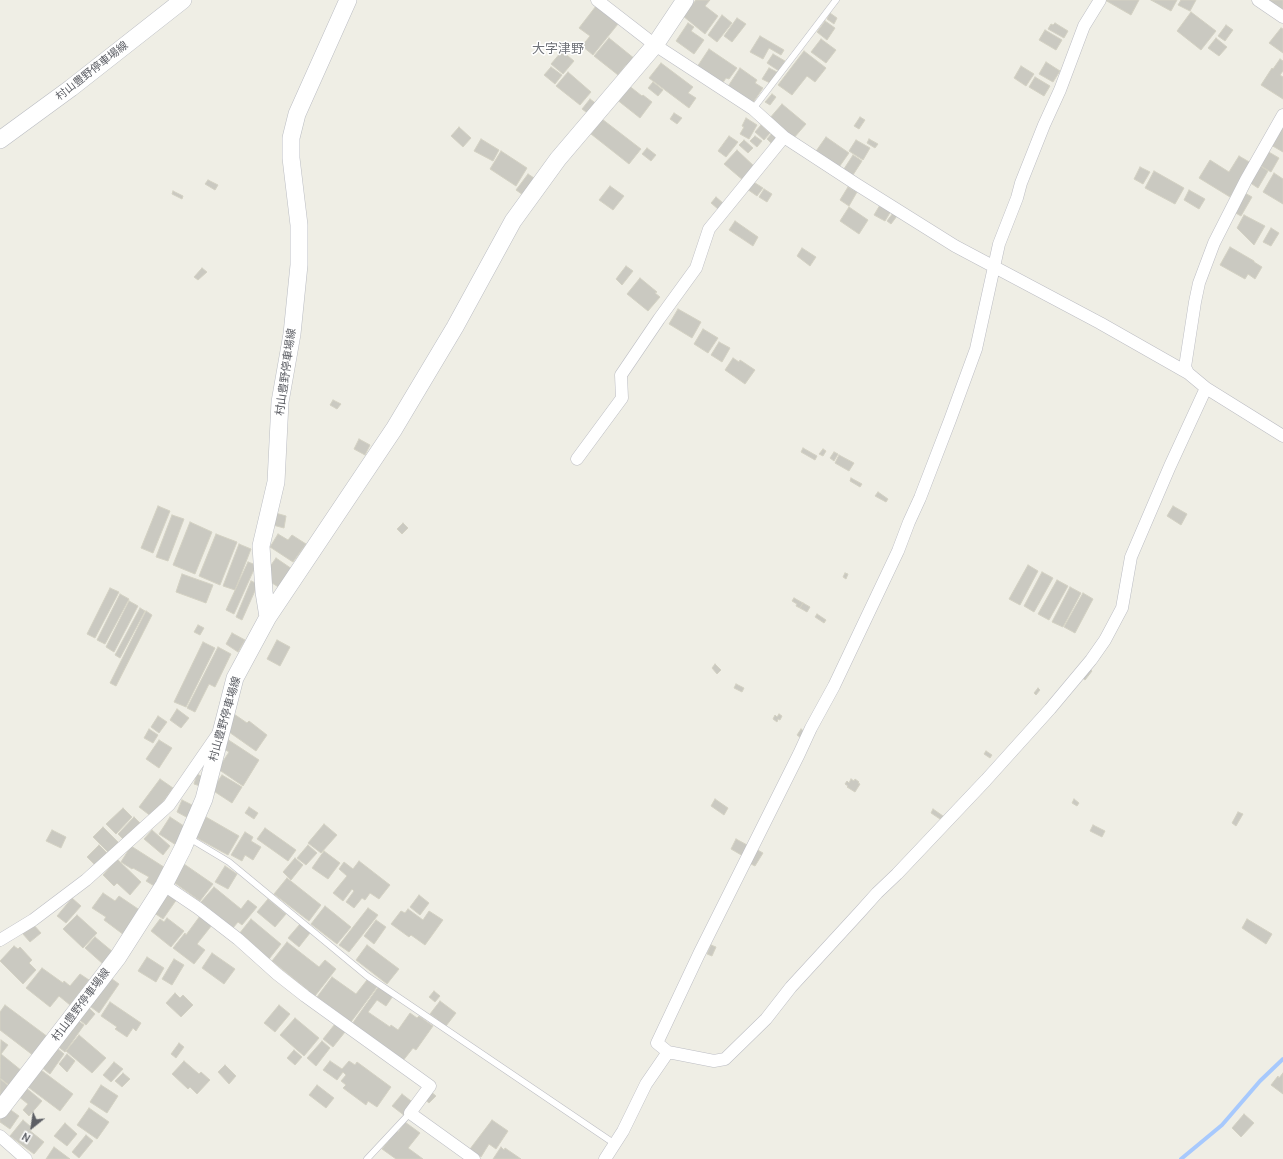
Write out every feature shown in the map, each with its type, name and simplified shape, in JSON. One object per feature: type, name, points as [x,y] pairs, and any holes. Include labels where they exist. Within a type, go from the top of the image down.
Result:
[{"type":"main road","name":"村山豊野停車場線","points":[[0,140],[71,88],[183,0]]},
{"type":"main road","name":"村山豊野停車場線","points":[[0,1110],[118,957],[164,886],[188,837],[204,799],[235,678],[268,618],[264,592],[261,546],[276,482],[280,402],[292,334],[299,265],[299,225],[290,158],[291,138],[297,114],[348,0]]},
{"type":"main road","points":[[268,618],[394,429],[455,327],[513,221],[558,159],[655,45],[685,0]]},
{"type":"street","points":[[597,0],[655,45],[753,109],[784,137],[856,184],[955,246],[1100,323],[1188,372],[1206,388],[1283,436]]},
{"type":"street","points":[[1100,0],[1084,26],[1060,90],[1023,176],[1017,198],[999,244],[993,266],[976,349],[920,498],[898,551],[834,686],[811,728],[699,954],[657,1043],[668,1052],[714,1061],[725,1059],[739,1047],[766,1019],[791,987],[877,893],[897,874],[1037,724],[1091,660],[1105,640],[1122,608],[1131,557],[1170,466],[1206,388]]},
{"type":"street","points":[[1258,0],[1283,17]]},
{"type":"street","points":[[1188,372],[1185,367],[1195,302],[1214,243],[1246,180],[1283,115]]},
{"type":"street","points":[[577,459],[622,398],[621,375],[696,268],[709,229],[784,137]]},
{"type":"street","points":[[0,940],[33,920],[86,880],[169,805],[222,727]]},
{"type":"street","points":[[164,886],[198,908],[238,939],[304,996],[430,1086],[410,1113],[474,1159]]},
{"type":"street","points":[[605,1159],[623,1131],[646,1084],[668,1052]]},
{"type":"street","points":[[0,1136],[26,1159]]},
{"type":"lane","points":[[753,109],[836,0]]},
{"type":"lane","points":[[188,837],[229,862],[367,976],[615,1144]]},
{"type":"lane","points":[[367,1159],[410,1113]]},
{"type":"building","points":[[696,0],[710,0],[705,6],[718,16],[705,34],[683,16]]},
{"type":"building","points":[[1105,0],[1139,0],[1131,15]]},
{"type":"building","points":[[1151,0],[1177,0],[1171,11]]},
{"type":"building","points":[[1181,0],[1196,0],[1190,11],[1178,5]]},
{"type":"building","points":[[1263,0],[1283,0],[1283,12]]},
{"type":"building","points":[[596,6],[618,24],[593,55],[582,46],[590,36],[579,28]]},
{"type":"building","points":[[1191,12],[1216,31],[1201,50],[1177,31]]},
{"type":"building","points":[[830,13],[837,18],[834,24],[827,19]]},
{"type":"building","points":[[722,15],[732,23],[717,42],[708,35]]},
{"type":"building","points":[[737,18],[746,24],[732,42],[724,36]]},
{"type":"building","points":[[825,21],[835,28],[827,40],[817,32]]},
{"type":"building","points":[[688,23],[694,27],[691,31],[704,40],[694,54],[676,41]]},
{"type":"building","points":[[1055,23],[1068,31],[1064,38],[1048,29],[1051,24],[1053,25]]},
{"type":"building","points":[[1226,25],[1233,30],[1225,41],[1218,36]]},
{"type":"building","points":[[1281,28],[1283,29],[1283,53],[1269,43]]},
{"type":"building","points":[[1045,30],[1062,40],[1056,50],[1039,40]]},
{"type":"building","points":[[760,36],[784,50],[781,55],[769,48],[763,59],[750,52]]},
{"type":"building","points":[[609,38],[635,59],[629,66],[626,65],[618,75],[594,56]]},
{"type":"building","points":[[1216,38],[1227,47],[1219,56],[1208,48]]},
{"type":"building","points":[[821,39],[836,50],[826,63],[811,52]]},
{"type":"building","points":[[709,49],[737,68],[729,79],[726,78],[722,84],[697,67]]},
{"type":"building","points":[[562,51],[574,61],[563,74],[551,64]]},
{"type":"building","points":[[804,51],[826,68],[815,82],[807,76],[792,95],[778,85]]},
{"type":"building","points":[[773,54],[785,61],[779,71],[767,63]]},
{"type":"building","points":[[1280,59],[1283,61],[1283,71],[1280,75],[1283,77],[1283,99],[1261,85]]},
{"type":"building","points":[[1046,62],[1060,71],[1053,82],[1039,74]]},
{"type":"building","points":[[661,63],[693,87],[688,93],[696,98],[689,108],[649,78]]},
{"type":"building","points":[[1021,66],[1034,74],[1026,86],[1014,78]]},
{"type":"building","points":[[551,67],[562,75],[555,84],[544,75]]},
{"type":"building","points":[[740,68],[757,80],[755,83],[763,88],[752,104],[727,88]]},
{"type":"building","points":[[769,68],[777,72],[770,83],[762,79]]},
{"type":"building","points":[[568,72],[591,92],[580,105],[556,86]]},
{"type":"building","points":[[1035,77],[1050,86],[1044,96],[1029,87]]},
{"type":"building","points":[[653,82],[663,90],[658,96],[648,88]]},
{"type":"building","points":[[628,85],[652,102],[640,118],[616,99]]},
{"type":"building","points":[[772,94],[776,97],[770,105],[765,102]]},
{"type":"building","points":[[590,99],[598,105],[590,115],[582,109]]},
{"type":"building","points":[[782,104],[806,124],[793,139],[769,119]]},
{"type":"building","points":[[674,113],[682,118],[677,124],[670,119]]},
{"type":"building","points":[[860,117],[865,120],[859,129],[854,126]]},
{"type":"building","points":[[746,118],[757,125],[749,139],[740,134],[744,127],[742,126]]},
{"type":"building","points":[[602,119],[641,149],[629,164],[591,134]]},
{"type":"building","points":[[761,125],[770,133],[764,140],[755,132]]},
{"type":"building","points":[[459,127],[471,138],[463,147],[451,136]]},
{"type":"building","points":[[1282,127],[1283,128],[1283,152],[1271,145]]},
{"type":"building","points":[[772,133],[778,138],[773,145],[767,139]]},
{"type":"building","points":[[729,136],[738,142],[726,157],[718,151]]},
{"type":"building","points":[[755,136],[762,141],[757,147],[750,141]]},
{"type":"building","points":[[826,137],[849,153],[837,170],[814,154]]},
{"type":"building","points":[[481,139],[499,150],[493,161],[474,151]]},
{"type":"building","points":[[869,139],[878,144],[875,148],[867,143]]},
{"type":"building","points":[[744,140],[753,148],[748,153],[739,145]]},
{"type":"building","points":[[856,140],[870,148],[863,160],[849,151]]},
{"type":"building","points":[[647,148],[656,155],[651,161],[642,154]]},
{"type":"building","points":[[737,150],[756,168],[744,181],[724,164]]},
{"type":"building","points":[[501,151],[527,168],[516,186],[490,169]]},
{"type":"building","points":[[1267,151],[1279,158],[1271,172],[1259,165]]},
{"type":"building","points":[[853,155],[862,161],[851,178],[842,172]]},
{"type":"building","points":[[1239,156],[1251,163],[1230,197],[1199,178],[1210,160],[1229,172]]},
{"type":"building","points":[[1259,165],[1268,171],[1258,188],[1249,182]]},
{"type":"building","points":[[1140,167],[1150,172],[1143,184],[1134,179]]},
{"type":"building","points":[[1154,171],[1184,188],[1175,204],[1145,188]]},
{"type":"building","points":[[1274,173],[1283,179],[1283,204],[1263,192]]},
{"type":"building","points":[[528,174],[537,180],[526,197],[516,190]]},
{"type":"building","points":[[208,180],[218,185],[215,190],[205,184]]},
{"type":"building","points":[[752,181],[763,188],[757,196],[747,189]]},
{"type":"building","points":[[610,186],[624,196],[613,210],[599,200]]},
{"type":"building","points":[[848,187],[857,192],[849,206],[840,200]]},
{"type":"building","points":[[764,189],[772,194],[767,202],[759,197]]},
{"type":"building","points":[[1189,190],[1205,199],[1199,209],[1184,200]]},
{"type":"building","points":[[173,191],[183,196],[182,199],[172,194]]},
{"type":"building","points":[[1243,192],[1252,197],[1241,216],[1232,211]]},
{"type":"building","points":[[716,197],[723,203],[718,209],[711,203]]},
{"type":"building","points":[[880,205],[891,211],[885,221],[874,215]]},
{"type":"building","points":[[849,207],[868,220],[859,234],[840,221]]},
{"type":"building","points":[[893,213],[897,216],[891,224],[887,221]]},
{"type":"building","points":[[1244,215],[1265,226],[1254,245],[1237,228]]},
{"type":"building","points":[[735,221],[758,237],[753,246],[729,230]]},
{"type":"building","points":[[1271,228],[1279,233],[1271,246],[1263,242]]},
{"type":"building","points":[[1230,247],[1262,267],[1255,279],[1248,274],[1245,279],[1220,265]]},
{"type":"building","points":[[802,248],[816,257],[810,266],[797,256]]},
{"type":"building","points":[[626,266],[633,271],[622,285],[616,279]]},
{"type":"building","points":[[202,268],[207,272],[198,280],[194,277]]},
{"type":"building","points":[[640,278],[657,292],[655,293],[660,297],[648,311],[627,294]]},
{"type":"building","points":[[678,309],[701,322],[692,338],[669,324]]},
{"type":"building","points":[[703,329],[718,338],[708,353],[694,344]]},
{"type":"building","points":[[719,342],[730,348],[722,362],[711,355]]},
{"type":"building","points":[[733,358],[739,362],[740,360],[755,370],[745,384],[725,370]]},
{"type":"building","points":[[333,400],[341,404],[337,409],[330,405]]},
{"type":"building","points":[[359,439],[370,445],[365,455],[354,449]]},
{"type":"building","points":[[803,448],[817,456],[815,460],[801,452]]},
{"type":"building","points":[[823,449],[826,451],[823,456],[819,454]]},
{"type":"building","points":[[834,452],[838,454],[834,461],[830,458]]},
{"type":"building","points":[[839,455],[854,463],[849,471],[835,463]]},
{"type":"building","points":[[851,478],[862,484],[860,487],[850,481]]},
{"type":"building","points":[[878,492],[888,499],[886,502],[875,496]]},
{"type":"building","points":[[158,506],[170,511],[153,553],[141,548]]},
{"type":"building","points":[[1173,506],[1187,514],[1181,525],[1167,516]]},
{"type":"building","points":[[272,512],[286,516],[284,528],[269,524]]},
{"type":"building","points":[[172,515],[184,519],[168,561],[156,557]]},
{"type":"building","points":[[190,522],[212,532],[195,574],[173,565]]},
{"type":"building","points":[[403,523],[408,528],[402,534],[397,529]]},
{"type":"building","points":[[216,534],[237,542],[220,585],[199,576]]},
{"type":"building","points":[[278,534],[288,540],[292,535],[306,544],[293,562],[270,547]]},
{"type":"building","points":[[239,544],[251,549],[235,590],[223,586]]},
{"type":"building","points":[[276,558],[292,569],[280,588],[272,583],[269,568]]},
{"type":"building","points":[[248,562],[256,565],[234,614],[226,610]]},
{"type":"building","points":[[1028,565],[1038,571],[1020,605],[1009,599]]},
{"type":"building","points":[[1042,572],[1053,578],[1034,612],[1024,606]]},
{"type":"building","points":[[845,573],[848,574],[846,579],[843,577]]},
{"type":"building","points":[[182,574],[213,585],[206,603],[176,592]]},
{"type":"building","points":[[1057,580],[1068,586],[1049,620],[1038,614]]},
{"type":"building","points":[[251,581],[258,584],[242,620],[236,617]]},
{"type":"building","points":[[1070,587],[1081,593],[1063,627],[1052,622]]},
{"type":"building","points":[[110,588],[119,592],[95,638],[87,634]]},
{"type":"building","points":[[1083,593],[1093,599],[1075,633],[1064,627]]},
{"type":"building","points":[[120,594],[129,599],[105,644],[97,640]]},
{"type":"building","points":[[794,598],[803,603],[800,608],[792,601]]},
{"type":"building","points":[[129,601],[138,606],[114,652],[106,647]]},
{"type":"building","points":[[803,603],[810,607],[807,612],[800,608]]},
{"type":"building","points":[[140,608],[145,611],[120,658],[115,655]]},
{"type":"building","points":[[146,611],[152,615],[116,686],[110,683]]},
{"type":"building","points":[[817,614],[826,620],[824,623],[815,617]]},
{"type":"building","points":[[198,625],[204,628],[200,635],[194,632]]},
{"type":"building","points":[[232,633],[245,640],[238,652],[226,644]]},
{"type":"building","points":[[277,640],[290,647],[280,666],[267,659]]},
{"type":"building","points":[[203,642],[215,648],[186,707],[174,702]]},
{"type":"building","points":[[218,647],[231,654],[215,687],[209,684],[195,712],[187,708]]},
{"type":"building","points":[[715,664],[721,670],[717,674],[712,668]]},
{"type":"building","points":[[1087,667],[1092,671],[1085,680],[1080,676]]},
{"type":"building","points":[[736,684],[744,688],[742,692],[734,688]]},
{"type":"building","points":[[1038,688],[1040,690],[1036,695],[1034,693]]},
{"type":"building","points":[[177,709],[189,718],[181,728],[170,720]]},
{"type":"building","points":[[234,714],[247,723],[249,721],[267,735],[256,751],[229,732]]},
{"type":"building","points":[[779,714],[782,716],[777,722],[773,719],[775,715],[777,717]]},
{"type":"building","points":[[158,716],[167,722],[159,733],[151,727]]},
{"type":"building","points":[[149,729],[158,735],[153,743],[144,738]]},
{"type":"building","points":[[801,729],[805,732],[801,738],[797,735]]},
{"type":"building","points":[[227,739],[259,760],[243,786],[218,769],[229,752],[224,749]]},
{"type":"building","points":[[159,740],[172,748],[159,768],[146,759]]},
{"type":"building","points":[[986,751],[992,755],[990,758],[984,754]]},
{"type":"building","points":[[197,774],[203,777],[200,786],[194,784]]},
{"type":"building","points":[[222,775],[242,787],[232,803],[212,790]]},
{"type":"building","points":[[160,779],[173,788],[152,817],[139,807]]},
{"type":"building","points":[[851,779],[854,781],[855,779],[860,784],[855,792],[845,784],[847,781],[849,783]]},
{"type":"building","points":[[715,799],[728,808],[724,815],[711,806]]},
{"type":"building","points":[[1074,799],[1079,803],[1077,806],[1072,803]]},
{"type":"building","points":[[182,800],[196,807],[190,819],[177,812]]},
{"type":"building","points":[[249,807],[258,813],[254,819],[245,813]]},
{"type":"building","points":[[123,808],[132,817],[116,834],[106,824]]},
{"type":"building","points":[[933,809],[943,816],[940,819],[931,813]]},
{"type":"building","points":[[1238,812],[1243,814],[1236,826],[1232,823]]},
{"type":"building","points":[[134,817],[142,825],[126,842],[118,834]]},
{"type":"building","points":[[170,817],[187,828],[176,845],[159,834]]},
{"type":"building","points":[[206,817],[239,836],[228,855],[195,837]]},
{"type":"building","points":[[324,824],[337,835],[321,853],[308,843]]},
{"type":"building","points":[[1093,825],[1105,831],[1102,837],[1090,831]]},
{"type":"building","points":[[103,827],[119,843],[109,853],[93,837]]},
{"type":"building","points":[[265,828],[296,850],[288,861],[257,839]]},
{"type":"building","points":[[52,830],[66,837],[61,848],[46,841]]},
{"type":"building","points":[[152,830],[170,846],[163,855],[144,839]]},
{"type":"building","points":[[245,832],[253,837],[251,841],[261,847],[253,860],[245,855],[242,861],[231,855]]},
{"type":"building","points":[[736,839],[749,846],[743,856],[731,849]]},
{"type":"building","points":[[99,845],[107,853],[95,865],[87,857]]},
{"type":"building","points":[[308,845],[317,853],[306,865],[297,858]]},
{"type":"building","points":[[131,846],[167,869],[156,887],[146,881],[149,877],[121,862]]},
{"type":"building","points":[[754,848],[763,853],[755,866],[747,862]]},
{"type":"building","points":[[324,851],[340,863],[328,879],[312,868]]},
{"type":"building","points":[[295,858],[303,865],[291,880],[283,872]]},
{"type":"building","points":[[117,859],[141,882],[130,895],[117,883],[114,886],[103,875]]},
{"type":"building","points":[[359,861],[390,885],[379,899],[370,893],[365,900],[362,898],[354,908],[346,902],[354,891],[352,889],[343,901],[333,893],[347,876],[339,869],[344,862],[353,869]]},
{"type":"building","points":[[184,864],[213,884],[200,901],[172,881]]},
{"type":"building","points":[[225,866],[237,874],[228,889],[215,882]]},
{"type":"building","points":[[287,878],[321,905],[309,921],[274,894]]},
{"type":"building","points":[[214,887],[241,909],[248,900],[257,907],[242,925],[238,922],[233,928],[201,902]]},
{"type":"building","points":[[167,891],[177,899],[163,919],[153,912]]},
{"type":"building","points":[[103,893],[115,901],[119,896],[141,911],[124,935],[104,920],[106,917],[92,908]]},
{"type":"building","points":[[419,895],[429,903],[420,915],[410,907]]},
{"type":"building","points":[[72,898],[81,906],[66,923],[57,916]]},
{"type":"building","points":[[268,899],[286,914],[275,927],[257,912]]},
{"type":"building","points":[[325,906],[351,927],[337,944],[311,924]]},
{"type":"building","points":[[368,908],[378,915],[349,952],[339,945]]},
{"type":"building","points":[[408,909],[423,920],[429,911],[443,920],[425,945],[411,935],[409,937],[391,924],[401,911],[405,913]]},
{"type":"building","points":[[77,915],[97,933],[83,948],[63,929]]},
{"type":"building","points":[[200,916],[212,925],[197,944],[205,950],[194,964],[173,948],[185,933],[186,935]]},
{"type":"building","points":[[167,918],[184,931],[171,947],[151,931],[160,919],[164,922]]},
{"type":"building","points":[[251,919],[281,944],[269,959],[239,934]]},
{"type":"building","points":[[1247,919],[1272,934],[1266,944],[1242,928]]},
{"type":"building","points":[[376,920],[386,927],[374,944],[364,936]]},
{"type":"building","points":[[33,924],[41,933],[30,942],[22,933]]},
{"type":"building","points":[[300,924],[310,933],[299,947],[288,938]]},
{"type":"building","points":[[95,937],[113,952],[103,964],[85,948]]},
{"type":"building","points":[[287,942],[319,967],[325,960],[336,969],[315,996],[272,961]]},
{"type":"building","points":[[367,945],[399,969],[387,984],[356,960]]},
{"type":"building","points":[[711,945],[716,947],[712,956],[707,954]]},
{"type":"building","points":[[14,946],[18,949],[20,947],[32,960],[29,963],[36,970],[23,984],[0,961]]},
{"type":"building","points":[[212,953],[235,969],[224,984],[202,968]]},
{"type":"building","points":[[147,957],[164,968],[156,982],[138,971]]},
{"type":"building","points":[[174,959],[184,965],[172,985],[162,979]]},
{"type":"building","points":[[42,968],[63,983],[64,981],[70,986],[80,974],[89,980],[70,1005],[59,996],[50,1007],[26,988]]},
{"type":"building","points":[[108,976],[119,984],[99,1013],[87,1004]]},
{"type":"building","points":[[332,977],[356,994],[367,980],[377,987],[351,1022],[317,997]]},
{"type":"building","points":[[379,986],[393,996],[386,1006],[377,1000],[368,1012],[390,1027],[391,1025],[398,1030],[410,1013],[417,1018],[419,1016],[433,1026],[416,1050],[413,1048],[402,1062],[352,1024]]},
{"type":"building","points":[[434,991],[440,996],[435,1002],[429,997]]},
{"type":"building","points":[[175,993],[180,998],[183,995],[193,1005],[181,1017],[166,1003]]},
{"type":"building","points":[[440,1001],[456,1013],[446,1026],[430,1014]]},
{"type":"building","points":[[110,1002],[141,1023],[136,1031],[133,1028],[127,1037],[115,1029],[117,1027],[101,1016]]},
{"type":"building","points":[[5,1005],[48,1037],[34,1056],[0,1030],[0,1012]]},
{"type":"building","points":[[86,1005],[95,1014],[86,1025],[76,1017]]},
{"type":"building","points":[[279,1005],[290,1014],[275,1032],[264,1023]]},
{"type":"building","points":[[295,1018],[319,1038],[304,1056],[280,1035]]},
{"type":"building","points":[[76,1019],[84,1025],[65,1052],[56,1045]]},
{"type":"building","points":[[335,1024],[345,1032],[333,1047],[323,1039]]},
{"type":"building","points":[[79,1035],[106,1058],[92,1073],[66,1051]]},
{"type":"building","points":[[1,1040],[8,1045],[1,1054],[22,1071],[10,1086],[0,1078]]},
{"type":"building","points":[[322,1041],[330,1048],[316,1066],[307,1058]]},
{"type":"building","points":[[179,1043],[184,1047],[176,1058],[171,1054]]},
{"type":"building","points":[[56,1047],[64,1054],[50,1074],[41,1067]]},
{"type":"building","points":[[294,1050],[302,1057],[295,1065],[287,1058]]},
{"type":"building","points":[[67,1054],[75,1061],[67,1072],[59,1064]]},
{"type":"building","points":[[184,1061],[199,1074],[201,1072],[210,1080],[197,1094],[190,1087],[188,1089],[172,1074]]},
{"type":"building","points":[[330,1061],[342,1069],[349,1061],[355,1065],[357,1062],[391,1087],[377,1107],[368,1101],[366,1105],[343,1088],[346,1085],[341,1081],[346,1075],[343,1072],[337,1080],[323,1070]]},
{"type":"building","points":[[114,1062],[123,1069],[111,1082],[103,1075]]},
{"type":"building","points":[[225,1065],[236,1076],[229,1084],[218,1072]]},
{"type":"building","points":[[41,1070],[73,1094],[60,1111],[28,1087]]},
{"type":"building","points":[[123,1073],[130,1079],[122,1087],[115,1081]]},
{"type":"building","points":[[1283,1073],[1283,1094],[1271,1085],[1278,1076],[1279,1078]]},
{"type":"building","points":[[0,1079],[10,1087],[0,1099]]},
{"type":"building","points":[[101,1085],[118,1096],[107,1113],[90,1102]]},
{"type":"building","points":[[317,1085],[334,1098],[326,1108],[309,1095]]},
{"type":"building","points":[[25,1087],[42,1101],[29,1116],[23,1110],[28,1104],[18,1096]]},
{"type":"building","points":[[430,1091],[436,1096],[429,1103],[423,1098]]},
{"type":"building","points":[[402,1094],[415,1104],[405,1116],[392,1106]]},
{"type":"building","points":[[8,1108],[19,1116],[10,1129],[0,1122],[0,1119]]},
{"type":"building","points":[[89,1108],[109,1122],[97,1139],[77,1125]]},
{"type":"building","points":[[1244,1114],[1254,1123],[1241,1137],[1232,1128]]},
{"type":"building","points":[[23,1120],[31,1127],[29,1130],[44,1142],[34,1154],[10,1136]]},
{"type":"building","points":[[492,1120],[508,1131],[496,1149],[489,1144],[481,1157],[470,1149]]},
{"type":"building","points":[[405,1122],[420,1133],[408,1148],[423,1159],[396,1159],[382,1149]]},
{"type":"building","points":[[65,1123],[77,1134],[67,1146],[54,1136]]},
{"type":"building","points":[[86,1135],[93,1141],[79,1158],[72,1152]]},
{"type":"building","points":[[54,1147],[70,1159],[46,1159]]},
{"type":"building","points":[[501,1147],[504,1150],[505,1148],[521,1159],[493,1159]]},
{"type":"waterway","points":[[1181,1159],[1222,1125],[1260,1081],[1283,1059]]},
{"type":"district","name":"大字津野","points":[[558,49]]}]
